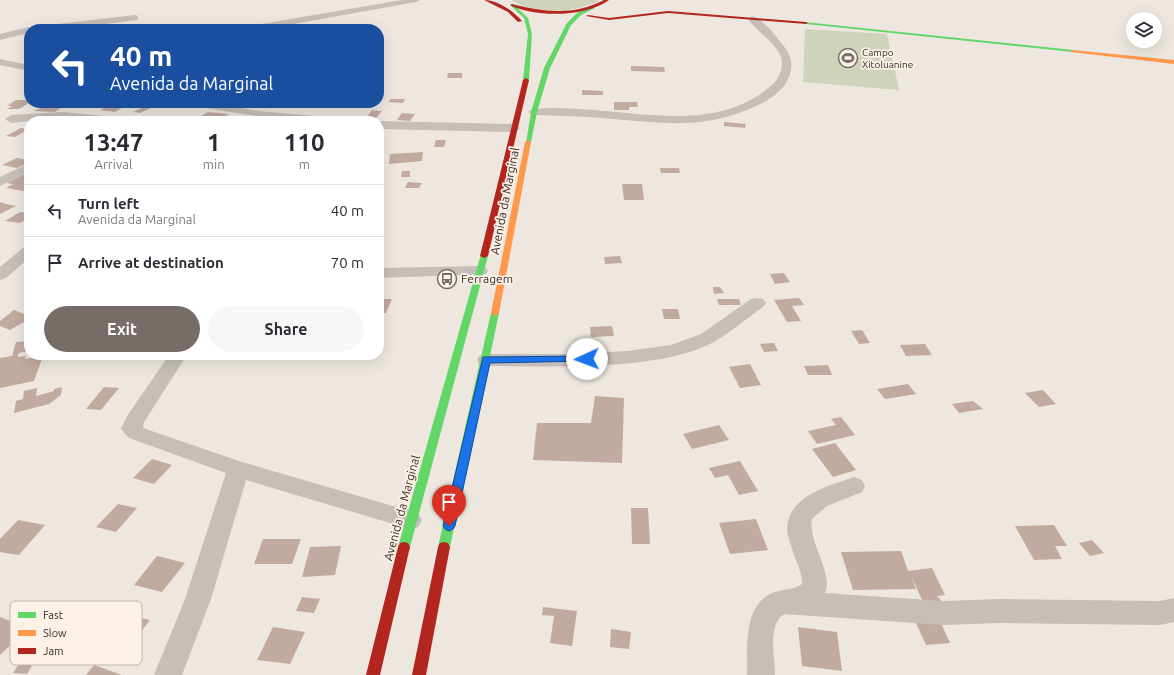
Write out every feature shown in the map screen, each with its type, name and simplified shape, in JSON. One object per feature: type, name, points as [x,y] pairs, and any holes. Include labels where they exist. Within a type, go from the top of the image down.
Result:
[{"type":"main road","points":[[486,0],[510,11],[530,34]]},
{"type":"main road","points":[[590,12],[607,0]]},
{"type":"main road","points":[[590,12],[617,0]]},
{"type":"main road","points":[[506,2],[534,11],[590,12],[612,19],[668,12],[811,23],[1174,62]]},
{"type":"main road","name":"Avenida da Marginal","points":[[373,675],[410,520],[480,271],[514,128],[522,101],[528,68],[530,34],[526,18],[506,2]]},
{"type":"main road","name":"Avenida da Marginal","points":[[418,675],[432,602],[486,360],[534,112],[547,68],[566,30],[574,19],[590,12]]},
{"type":"street","points":[[279,24],[416,0]]},
{"type":"street","points":[[83,24],[135,18]]},
{"type":"street","points":[[534,112],[595,113],[653,119],[694,120],[718,116],[753,104],[777,87],[787,68],[787,58],[752,19]]},
{"type":"street","points":[[0,37],[24,31]]},
{"type":"street","points":[[0,62],[24,59]]},
{"type":"street","points":[[0,62],[24,67]]},
{"type":"street","points":[[222,108],[242,112],[280,116]]},
{"type":"street","points":[[234,116],[242,112]]},
{"type":"street","points":[[50,116],[72,116]]},
{"type":"street","points":[[11,119],[24,118]]},
{"type":"street","points":[[384,125],[514,128]]},
{"type":"street","points":[[0,182],[24,170]]},
{"type":"street","points":[[0,275],[24,254]]},
{"type":"street","points":[[384,273],[480,271]]},
{"type":"street","points":[[486,360],[574,360],[627,357],[674,350],[692,345],[707,338],[757,303]]},
{"type":"street","points":[[175,360],[134,421],[131,429],[136,433],[238,469],[410,520]]},
{"type":"street","points":[[168,675],[199,593],[238,469]]},
{"type":"street","points":[[761,675],[762,622],[770,609],[781,602],[807,597],[814,590],[815,581],[798,528],[801,517],[807,508],[821,498],[854,486]]},
{"type":"street","points":[[781,602],[943,612],[1160,612],[1174,610]]},
{"type":"green space","points":[[512,0],[599,0],[596,3],[568,10],[547,10],[523,6]]},
{"type":"green space","name":"Campo Xitoluanine","points":[[805,29],[887,34],[899,90],[803,82]]},
{"type":"building","points":[[631,66],[664,67],[665,72],[631,71]]},
{"type":"building","points":[[448,73],[462,73],[462,78],[447,78]]},
{"type":"building","points":[[582,90],[603,91],[603,95],[582,95]]},
{"type":"building","points":[[391,99],[405,99],[403,103],[388,102]]},
{"type":"building","points":[[16,100],[24,100],[24,106],[19,109],[7,109],[12,106],[7,106]]},
{"type":"building","points":[[614,102],[637,102],[638,107],[629,107],[629,110],[614,110]]},
{"type":"building","points":[[41,108],[60,108],[55,112],[34,111]]},
{"type":"building","points":[[104,108],[122,108],[115,112],[100,110]]},
{"type":"building","points":[[142,108],[151,108],[140,113],[133,112]]},
{"type":"building","points":[[372,110],[382,111],[378,116],[368,116]]},
{"type":"building","points":[[208,112],[229,114],[226,116],[201,116]]},
{"type":"building","points":[[402,113],[415,114],[410,121],[397,120]]},
{"type":"building","points":[[724,122],[746,124],[745,128],[724,126]]},
{"type":"building","points":[[21,128],[24,128],[24,132],[15,137],[6,136]]},
{"type":"building","points":[[436,140],[446,140],[444,147],[434,147]]},
{"type":"building","points":[[423,152],[422,161],[389,164],[390,154]]},
{"type":"building","points":[[17,158],[24,159],[24,164],[17,168],[2,165]]},
{"type":"building","points":[[660,168],[679,168],[680,173],[661,173]]},
{"type":"building","points":[[402,171],[410,171],[410,177],[401,177]]},
{"type":"building","points":[[24,175],[23,191],[6,188],[13,184],[7,183]]},
{"type":"building","points":[[408,182],[422,183],[419,188],[405,188]]},
{"type":"building","points":[[622,184],[642,184],[644,200],[624,200]]},
{"type":"building","points":[[0,202],[6,204],[16,206],[0,214]]},
{"type":"building","points":[[20,212],[24,212],[24,220],[20,223],[5,221]]},
{"type":"building","points":[[620,256],[622,263],[605,264],[604,257]]},
{"type":"building","points":[[784,273],[790,282],[775,284],[770,274]]},
{"type":"building","points":[[713,287],[720,287],[724,293],[714,294]]},
{"type":"building","points":[[799,298],[804,305],[792,306],[801,321],[787,322],[774,300]]},
{"type":"building","points":[[384,299],[392,299],[386,313],[384,313]]},
{"type":"building","points":[[717,299],[739,299],[741,305],[719,305]]},
{"type":"building","points":[[662,309],[678,309],[680,319],[664,319]]},
{"type":"building","points":[[14,310],[24,314],[24,322],[10,330],[0,326],[0,321]]},
{"type":"building","points":[[612,326],[614,336],[591,337],[590,327]]},
{"type":"building","points":[[862,330],[870,343],[859,344],[851,331]]},
{"type":"building","points":[[24,341],[24,352],[19,353],[17,357],[24,356],[24,360],[42,360],[34,381],[0,388],[0,358],[12,356],[16,342]]},
{"type":"building","points":[[774,343],[778,351],[764,352],[760,344]]},
{"type":"building","points":[[925,344],[932,355],[906,356],[900,345]]},
{"type":"building","points":[[750,364],[761,385],[740,388],[729,367]]},
{"type":"building","points":[[828,365],[832,375],[808,375],[804,366]]},
{"type":"building","points":[[908,384],[916,394],[885,399],[877,389]]},
{"type":"building","points":[[62,387],[61,395],[49,404],[14,413],[16,401],[23,399],[24,391],[37,388],[36,396]]},
{"type":"building","points":[[104,387],[119,388],[101,410],[86,409]]},
{"type":"building","points":[[1043,390],[1056,404],[1039,407],[1025,393]]},
{"type":"building","points":[[595,396],[624,398],[622,463],[533,460],[537,423],[591,423]]},
{"type":"building","points":[[973,401],[983,409],[959,413],[952,404]]},
{"type":"building","points":[[841,417],[855,435],[817,444],[808,431],[836,425],[831,419]]},
{"type":"building","points":[[719,425],[729,440],[692,449],[683,434]]},
{"type":"building","points":[[835,443],[856,470],[833,477],[812,449]]},
{"type":"building","points":[[152,459],[172,465],[154,484],[133,478]]},
{"type":"building","points":[[740,461],[758,491],[739,495],[728,475],[715,478],[709,468]]},
{"type":"building","points":[[118,504],[137,508],[116,532],[96,527]]},
{"type":"building","points":[[631,508],[648,508],[650,544],[632,544]]},
{"type":"building","points":[[756,519],[768,550],[730,554],[719,523]]},
{"type":"building","points":[[18,520],[45,525],[19,555],[0,552],[0,539]]},
{"type":"building","points":[[1054,525],[1067,546],[1055,546],[1062,559],[1034,560],[1015,526]]},
{"type":"building","points":[[263,539],[301,539],[292,564],[254,564]]},
{"type":"building","points":[[1092,540],[1104,553],[1090,556],[1079,543]]},
{"type":"building","points":[[341,546],[335,575],[302,577],[310,547]]},
{"type":"building","points":[[901,551],[908,571],[932,568],[945,595],[937,596],[944,604],[925,606],[911,576],[916,589],[853,590],[841,552]]},
{"type":"building","points":[[157,556],[185,563],[162,592],[134,585]]},
{"type":"building","points":[[302,597],[320,599],[314,613],[296,611]]},
{"type":"building","points":[[543,607],[577,611],[572,646],[550,643],[554,616],[542,615]]},
{"type":"building","points":[[0,617],[10,621],[10,645],[0,655]]},
{"type":"building","points":[[142,618],[150,620],[142,630]]},
{"type":"building","points":[[940,621],[950,643],[926,645],[916,623]]},
{"type":"building","points":[[273,627],[305,632],[290,664],[257,660]]},
{"type":"building","points":[[798,627],[837,632],[842,671],[802,666]]},
{"type":"building","points":[[611,629],[631,632],[629,649],[610,647]]},
{"type":"building","points":[[18,665],[32,665],[27,674],[13,673]]},
{"type":"building","points":[[94,665],[122,675],[86,675]]},
{"type":"traffic: fast","points":[[512,5],[526,18],[530,34],[526,80]]},
{"type":"traffic: fast","points":[[528,142],[534,112],[547,68],[569,24],[579,14],[593,8]]},
{"type":"traffic: fast","points":[[806,23],[1073,51]]},
{"type":"traffic: fast","points":[[404,547],[484,256]]},
{"type":"traffic: fast","points":[[444,547],[495,313]]},
{"type":"traffic: slow","points":[[1073,51],[1174,62]]},
{"type":"traffic: slow","points":[[495,313],[528,142]]},
{"type":"traffic: jam","points":[[486,0],[510,11],[520,21]]},
{"type":"traffic: jam","points":[[512,5],[536,11],[561,13],[585,10],[607,0]]},
{"type":"traffic: jam","points":[[588,16],[609,19],[668,12],[806,23]]},
{"type":"traffic: jam","points":[[484,256],[526,80]]},
{"type":"traffic: jam","points":[[373,675],[404,547]]},
{"type":"traffic: jam","points":[[419,675],[444,547]]},
{"type":"place","name":"Campo Xitoluanine","points":[[848,58]]},
{"type":"place","name":"Ferragem","points":[[447,279]]},
{"type":"route","points":[[449,526],[486,360],[587,359]]}]
